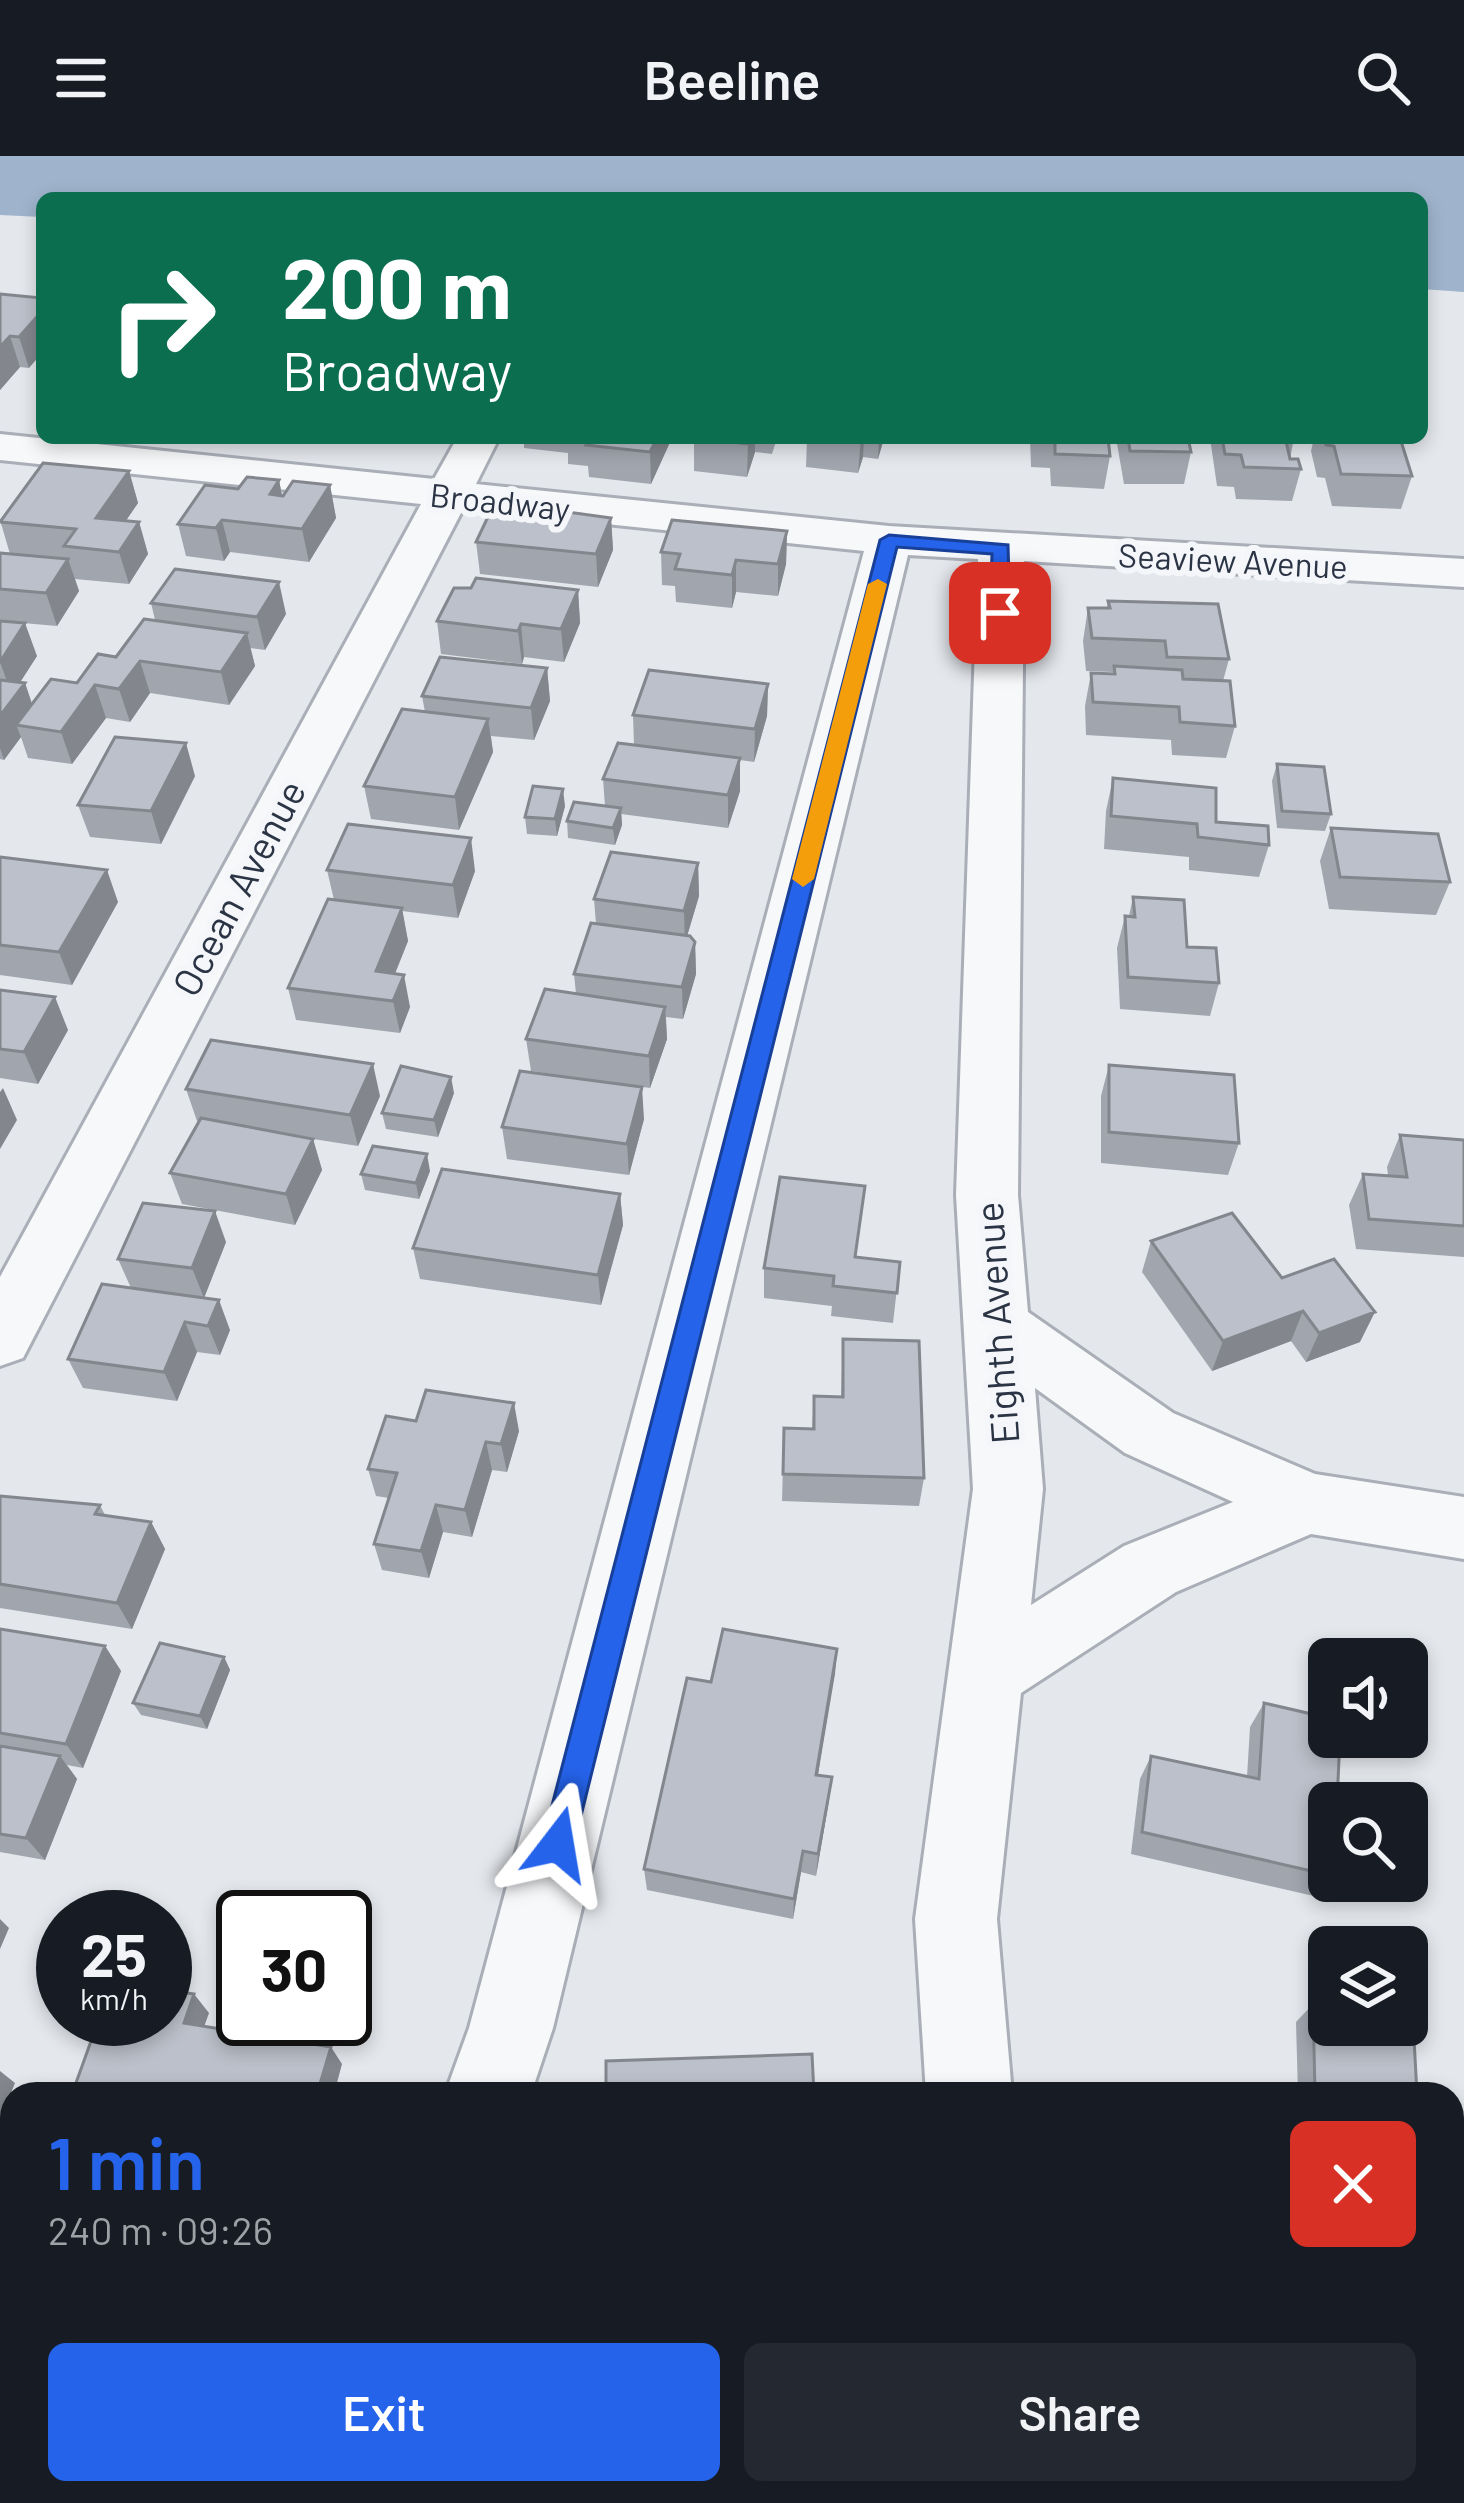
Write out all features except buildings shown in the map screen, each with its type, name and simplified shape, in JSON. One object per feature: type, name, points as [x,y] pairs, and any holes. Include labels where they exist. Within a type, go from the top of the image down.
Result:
[{"type":"street","name":"Broadway","points":[[39,444],[446,496],[1001,549]]},
{"type":"street","name":"Ocean Avenue","points":[[0,1339],[475,444]]},
{"type":"street","points":[[492,2082],[517,2005],[889,540]]},
{"type":"street","name":"Seaview Avenue","points":[[1001,549],[1463,577]]},
{"type":"street","name":"Eighth Avenue","points":[[968,2082],[956,1919],[1008,1489],[987,1195],[1001,549]]},
{"type":"street","points":[[999,1327],[1149,1433],[1309,1503],[1464,1528]]},
{"type":"street","points":[[986,1674],[1150,1569],[1309,1503]]},
{"type":"water","points":[[0,156],[1464,156],[1464,292],[1428,289],[1428,192],[36,192],[36,217],[0,215]]},
{"type":"slow traffic","points":[[803,879],[878,584]]},
{"type":"route","points":[[558,1844],[889,540],[1001,549],[1000,613]]}]
